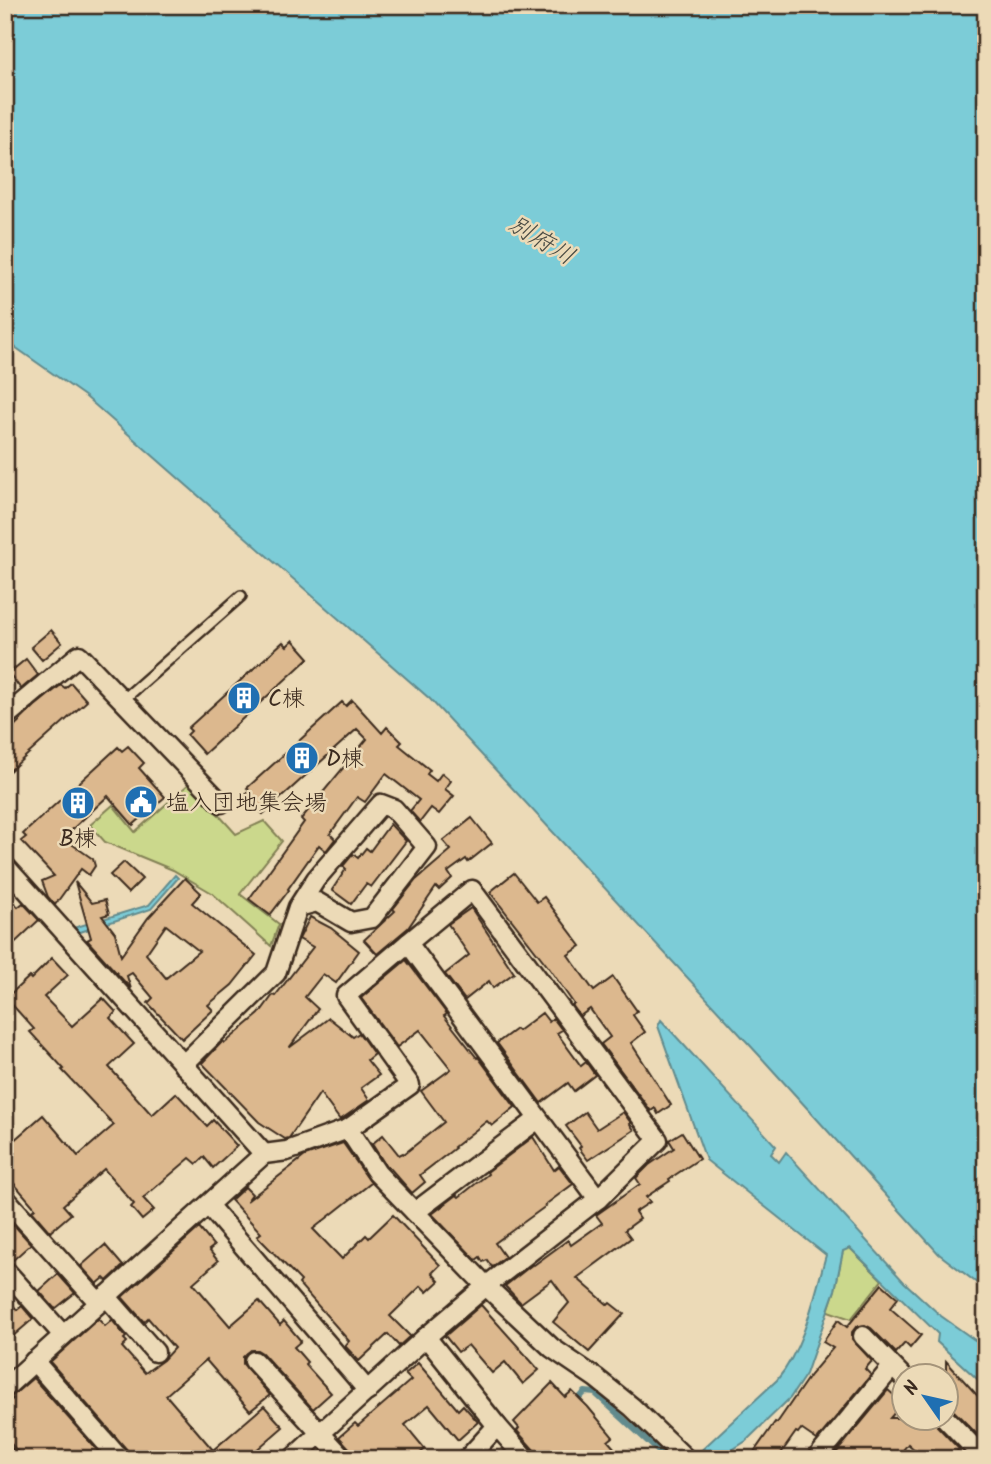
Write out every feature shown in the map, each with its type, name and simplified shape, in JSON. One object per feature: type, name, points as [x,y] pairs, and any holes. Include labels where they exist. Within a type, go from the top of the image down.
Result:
[{"type":"street","points":[[5,717],[79,654],[221,803]]},
{"type":"street","points":[[183,1065],[276,974],[298,907],[316,879],[381,804],[394,809],[427,847],[372,918],[351,922],[317,902],[298,907]]},
{"type":"street","points":[[5,866],[264,1154]]},
{"type":"street","points":[[5,1388],[264,1154],[287,1152],[348,1129],[410,1085],[346,996],[472,890],[658,1140],[598,1199],[486,1286],[292,1459]]},
{"type":"street","points":[[408,943],[598,1199]]},
{"type":"street","points":[[415,1212],[538,1119]]},
{"type":"street","points":[[348,1129],[377,1173],[486,1286],[552,1348],[596,1378],[687,1459]]},
{"type":"street","points":[[5,1198],[155,1352]]},
{"type":"street","points":[[208,1205],[368,1391]]},
{"type":"street","points":[[5,1270],[63,1335]]},
{"type":"street","points":[[863,1336],[890,1364]]},
{"type":"street","points":[[426,1337],[526,1459]]},
{"type":"street","points":[[254,1361],[344,1459]]},
{"type":"street","points":[[34,1362],[120,1459]]},
{"type":"street","points":[[816,1459],[890,1380]]},
{"type":"street","points":[[467,1459],[497,1426]]},
{"type":"street","points":[[958,1432],[985,1459]]},
{"type":"lane","points":[[123,700],[241,596]]},
{"type":"green space","points":[[190,783],[236,834],[264,821],[282,841],[240,894],[279,924],[271,946],[212,893],[173,870],[105,842],[90,825],[113,805],[135,832]]},
{"type":"green space","points":[[850,1248],[882,1280],[851,1319],[828,1311],[843,1250]]},
{"type":"water","name":"別府川","points":[[5,5],[986,5],[986,1290],[939,1254],[430,699],[86,397],[5,340]]},
{"type":"water","points":[[175,875],[178,878],[151,909],[74,934],[70,929],[149,905]]},
{"type":"water","points":[[661,1020],[776,1146],[771,1154],[779,1162],[786,1152],[904,1282],[941,1316],[986,1348],[986,1387],[937,1342],[938,1334],[850,1248],[843,1251],[835,1290],[806,1374],[790,1398],[746,1441],[718,1459],[694,1457],[777,1380],[787,1367],[808,1320],[826,1255],[706,1160],[658,1026]]},
{"type":"building","points":[[51,630],[62,643],[42,660],[31,647]]},
{"type":"building","name":"C棟","points":[[293,640],[309,658],[204,754],[187,735],[191,731],[188,728],[283,642],[287,646]]},
{"type":"building","points":[[26,659],[38,675],[21,689],[9,673]]},
{"type":"building","points":[[71,683],[87,701],[5,775],[5,735],[61,685],[65,688]]},
{"type":"building","points":[[352,700],[382,733],[387,727],[402,742],[399,745],[430,770],[427,774],[436,781],[442,773],[451,781],[445,789],[454,796],[439,814],[431,808],[420,822],[410,811],[419,800],[386,774],[365,802],[357,797],[330,834],[335,839],[326,851],[319,845],[270,915],[249,899],[304,822],[301,819],[367,739],[357,729],[263,814],[245,795],[250,791],[247,788],[342,702],[346,706]]},
{"type":"building","points":[[128,746],[144,763],[139,768],[165,797],[133,825],[108,796],[63,838],[93,859],[95,866],[89,875],[81,869],[55,905],[48,897],[42,881],[54,876],[21,841],[26,837],[23,834],[118,747],[122,751]]},
{"type":"building","points":[[472,818],[492,843],[468,862],[466,859],[448,872],[452,878],[439,890],[436,887],[408,928],[377,954],[364,940],[395,911],[393,909],[416,880],[451,850],[443,841]]},
{"type":"building","points":[[390,824],[406,841],[371,887],[366,884],[351,904],[332,890],[346,869],[343,866],[353,854],[358,858],[366,848],[370,851]]},
{"type":"building","points":[[124,862],[142,879],[128,893],[110,875]]},
{"type":"building","points":[[514,873],[537,902],[544,897],[581,946],[568,955],[594,991],[613,977],[637,1011],[633,1015],[645,1032],[631,1043],[671,1105],[658,1114],[655,1108],[651,1111],[601,1044],[610,1037],[590,1009],[580,1016],[549,968],[490,892]]},
{"type":"building","points":[[185,878],[201,893],[192,903],[256,955],[232,985],[208,1005],[213,1010],[182,1039],[148,1003],[153,998],[132,973],[127,976],[131,989],[87,940],[91,938],[75,882],[92,903],[105,900],[109,914],[102,916],[115,933],[121,956],[148,918]],"holes":[[[166,925],[199,951],[166,978],[146,954]]]},
{"type":"building","points":[[5,892],[18,907],[23,903],[39,920],[5,952]]},
{"type":"building","points":[[471,908],[514,973],[493,988],[489,981],[465,1000],[445,974],[469,955],[448,924]]},
{"type":"building","points":[[310,917],[331,928],[359,951],[336,983],[323,974],[305,997],[318,1009],[289,1048],[329,1018],[353,1037],[359,1033],[374,1054],[367,1060],[379,1075],[361,1088],[369,1100],[340,1120],[320,1093],[289,1138],[285,1139],[259,1122],[202,1063],[223,1041],[225,1043],[259,1014],[313,947],[299,939]]},
{"type":"building","points":[[52,958],[68,975],[44,997],[72,1026],[103,998],[116,1012],[110,1018],[134,1044],[109,1067],[152,1115],[176,1093],[207,1126],[213,1120],[237,1146],[213,1168],[204,1157],[197,1164],[190,1158],[143,1198],[154,1210],[142,1220],[131,1207],[134,1204],[104,1169],[63,1205],[71,1214],[50,1232],[32,1211],[35,1208],[5,1173],[5,1148],[43,1115],[78,1156],[114,1125],[62,1070],[64,1069],[30,1032],[34,1029],[6,998]]},
{"type":"building","points":[[406,960],[447,1014],[444,1016],[515,1107],[492,1126],[487,1121],[420,1175],[425,1182],[412,1193],[386,1166],[372,1144],[383,1135],[399,1155],[404,1154],[444,1122],[421,1091],[451,1069],[420,1030],[397,1047],[361,998]]},
{"type":"building","points":[[542,1013],[549,1022],[553,1018],[562,1030],[557,1033],[581,1066],[586,1062],[595,1075],[574,1091],[568,1083],[541,1103],[497,1043]]},
{"type":"building","points":[[585,1112],[597,1129],[623,1112],[634,1130],[588,1160],[566,1126]]},
{"type":"building","points":[[682,1132],[699,1159],[646,1197],[650,1202],[635,1212],[640,1219],[625,1230],[631,1238],[577,1278],[608,1305],[610,1303],[624,1314],[589,1352],[553,1322],[569,1303],[552,1280],[521,1303],[505,1286],[568,1240],[571,1245],[602,1223],[596,1215],[640,1184],[636,1178],[649,1165],[674,1148],[669,1140]]},
{"type":"building","points":[[533,1137],[554,1170],[559,1166],[573,1184],[495,1243],[505,1257],[492,1267],[487,1260],[483,1262],[480,1257],[476,1260],[432,1214],[457,1195],[459,1197]]},
{"type":"building","points":[[343,1143],[371,1183],[313,1229],[342,1259],[366,1235],[369,1238],[393,1215],[440,1265],[432,1273],[439,1281],[427,1292],[421,1286],[390,1316],[410,1336],[399,1346],[388,1334],[359,1361],[345,1346],[349,1341],[299,1284],[301,1281],[257,1236],[261,1233],[231,1200],[245,1187],[252,1194],[247,1201],[305,1156]]},
{"type":"building","points":[[14,1225],[31,1244],[12,1261],[5,1259],[5,1233]]},
{"type":"building","points":[[199,1228],[214,1246],[209,1250],[218,1261],[193,1283],[230,1326],[259,1301],[280,1325],[284,1321],[301,1341],[294,1347],[331,1393],[313,1409],[262,1353],[251,1350],[243,1357],[243,1364],[270,1395],[250,1411],[206,1360],[166,1395],[213,1450],[264,1406],[283,1427],[246,1459],[131,1459],[129,1452],[50,1362],[98,1319],[105,1326],[112,1320],[126,1337],[124,1339],[127,1342],[122,1347],[145,1373],[163,1360],[174,1348],[148,1318],[144,1322],[122,1297]]},
{"type":"building","points":[[105,1245],[123,1266],[107,1281],[104,1278],[97,1284],[81,1266]]},
{"type":"building","points":[[58,1274],[75,1293],[55,1309],[39,1291]]},
{"type":"building","points":[[882,1284],[898,1298],[890,1308],[921,1335],[910,1348],[905,1343],[896,1353],[871,1328],[865,1325],[856,1327],[852,1332],[852,1339],[872,1361],[865,1369],[871,1375],[817,1440],[801,1429],[777,1459],[749,1459],[833,1348],[823,1342],[838,1320],[847,1327]]},
{"type":"building","points":[[5,1296],[17,1310],[22,1306],[33,1319],[5,1343]]},
{"type":"building","points":[[481,1305],[539,1370],[523,1384],[505,1362],[492,1373],[468,1345],[458,1352],[445,1336]]},
{"type":"building","points":[[418,1363],[458,1410],[463,1405],[478,1422],[458,1440],[429,1405],[405,1425],[425,1449],[414,1459],[355,1459],[352,1451],[339,1437],[355,1423],[358,1426],[411,1380],[405,1374]]},
{"type":"building","points":[[960,1376],[986,1405],[986,1443],[960,1417]]},
{"type":"building","points":[[33,1378],[105,1459],[24,1459],[5,1437],[5,1405]]},
{"type":"building","points":[[552,1383],[565,1397],[572,1391],[588,1407],[613,1437],[608,1441],[624,1459],[537,1459],[535,1451],[517,1431],[519,1428],[514,1422]]},
{"type":"building","points":[[888,1390],[890,1432],[943,1432],[959,1449],[950,1459],[925,1459],[908,1444],[896,1459],[831,1459]]},
{"type":"waterway","points":[[574,1404],[585,1392],[595,1393],[667,1459]]},
{"type":"place","name":"C棟","points":[[244,698]]},
{"type":"place","name":"D棟","points":[[302,758]]},
{"type":"place","name":"塩入団地集会場","points":[[141,802]]},
{"type":"place","name":"B棟","points":[[78,803]]}]
